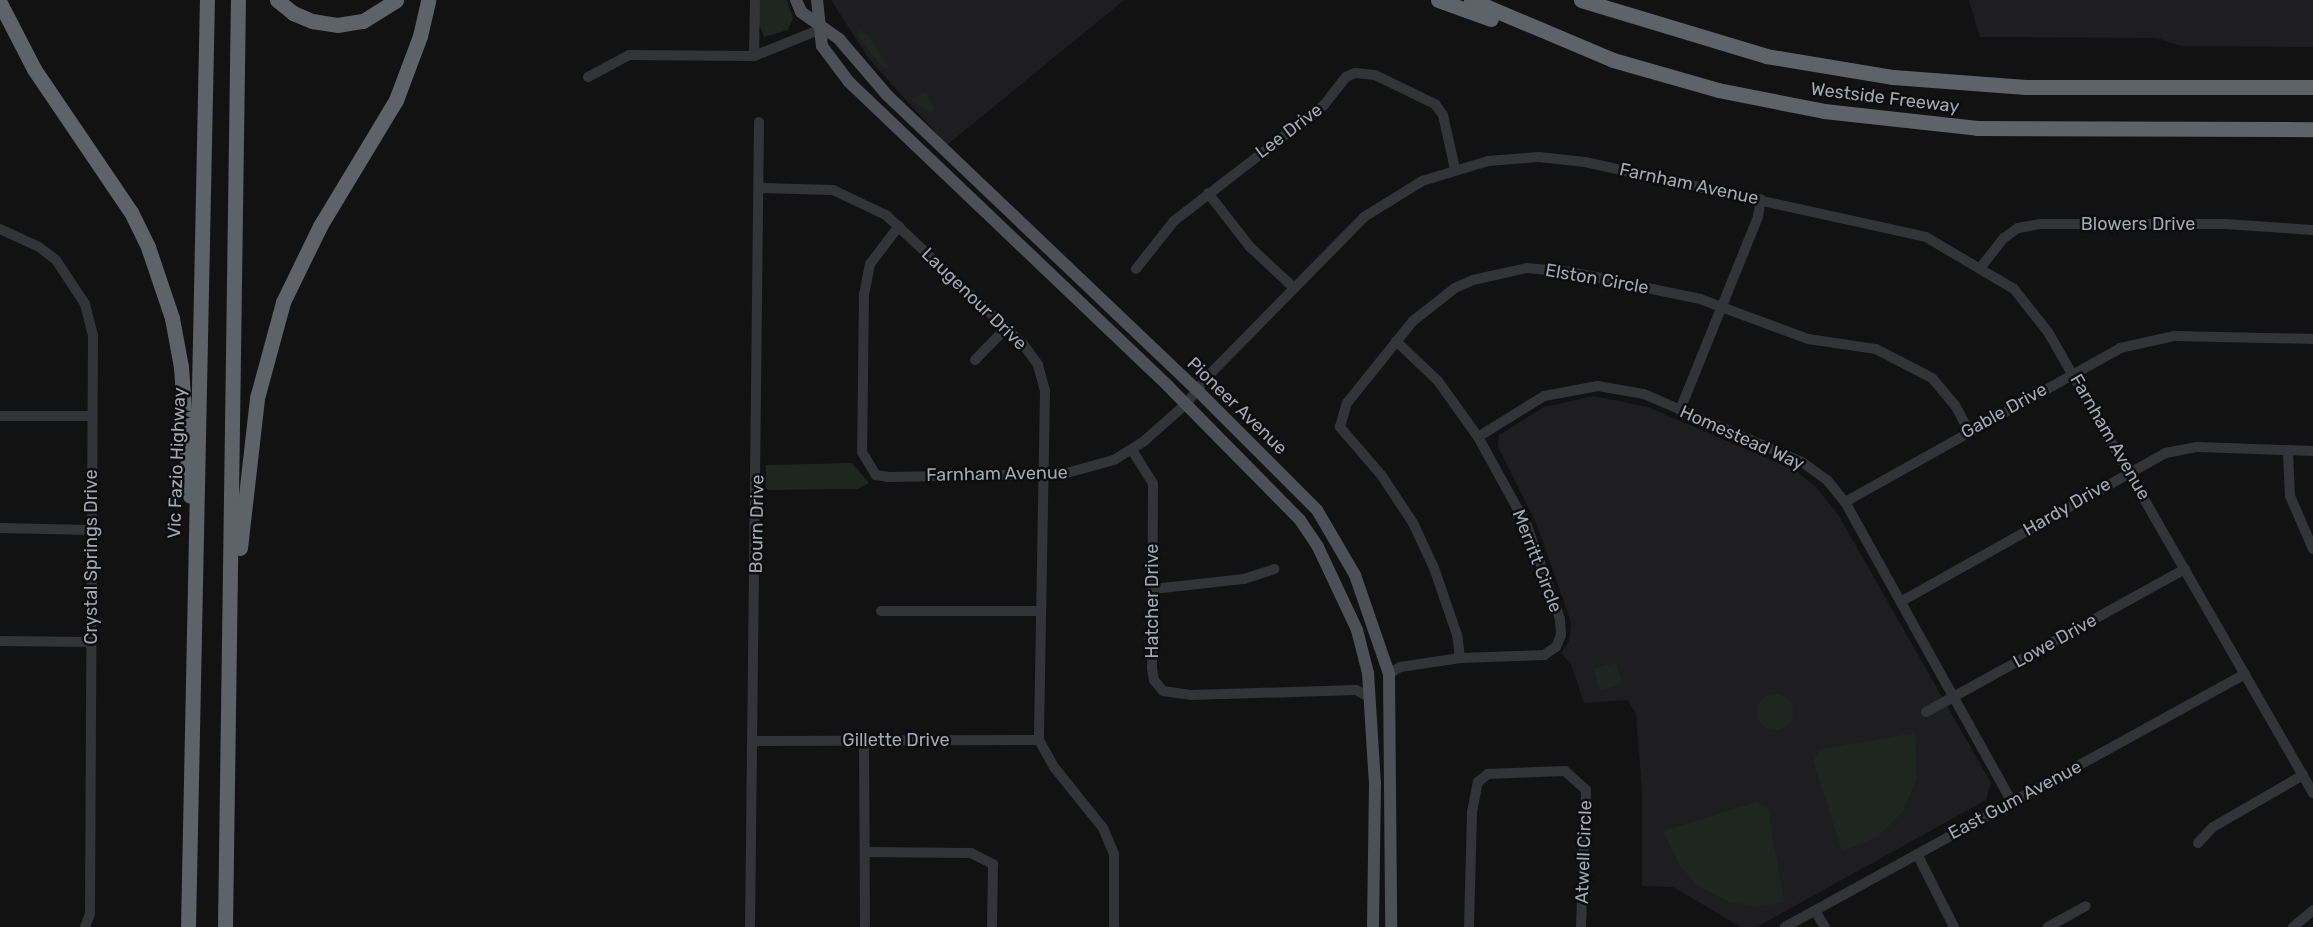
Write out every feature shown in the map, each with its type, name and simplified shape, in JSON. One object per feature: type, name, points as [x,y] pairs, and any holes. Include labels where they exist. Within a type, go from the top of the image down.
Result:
[{"type":"highway","name":"Vic Fazio Highway","points":[[188,927],[194,520],[207,0]]},
{"type":"highway","points":[[225,927],[238,0]]},
{"type":"highway","points":[[278,0],[312,21],[337,25],[363,21],[396,0]]},
{"type":"highway","points":[[230,616],[257,398],[273,333],[304,255],[400,92],[428,0]]},
{"type":"highway","points":[[1438,0],[1613,60]]},
{"type":"highway","name":"Westside Freeway","points":[[1471,0],[1613,60],[1748,97],[1889,120],[1977,128],[2313,129]]},
{"type":"highway","name":"Westside Freeway","points":[[1581,0],[1766,57],[1893,77],[2037,87],[2313,87]]},
{"type":"highway","points":[[0,3],[34,69],[131,212],[148,247],[172,318],[181,367],[187,476],[194,520]]},
{"type":"main road","name":"Pioneer Avenue","points":[[796,0],[801,12],[821,29],[839,39],[887,95],[1197,390],[1317,510],[1355,575],[1389,674],[1391,927]]},
{"type":"main road","name":"Pioneer Avenue","points":[[817,0],[822,46],[849,82],[1186,404],[1300,520],[1318,547],[1357,630],[1369,697],[1375,783],[1373,927]]},
{"type":"main road","points":[[901,133],[915,137],[974,192],[986,188]]},
{"type":"street","points":[[754,56],[755,0]]},
{"type":"street","points":[[588,77],[629,55],[754,56],[821,29]]},
{"type":"street","name":"Lee Drive","points":[[1136,269],[1174,221],[1324,105],[1346,77],[1365,72],[1436,104],[1443,115],[1455,169]]},
{"type":"street","name":"Bourn Drive","points":[[750,927],[761,188],[759,122]]},
{"type":"street","name":"Farnham Avenue","points":[[899,226],[870,264],[864,294],[862,452],[876,476],[1043,476],[1092,469],[1132,450],[1186,404],[1349,229],[1382,203],[1455,169],[1507,159],[1555,158],[1761,199],[1910,232],[1981,267],[2014,289],[2048,332],[2313,793]]},
{"type":"street","name":"Laugenour Drive","points":[[761,188],[833,190],[872,207],[899,226],[1032,355],[1041,373],[1043,476],[1039,740]]},
{"type":"street","points":[[1208,194],[1250,247],[1293,287]]},
{"type":"street","points":[[1680,410],[1723,306],[1761,199]]},
{"type":"street","name":"Blowers Drive","points":[[1981,267],[2004,238],[2018,228],[2040,224],[2225,224],[2313,230]]},
{"type":"street","name":"Crystal Springs Drive","points":[[0,229],[39,247],[57,260],[85,304],[95,365],[92,416],[90,914],[85,927]]},
{"type":"street","name":"Elston Circle","points":[[1460,658],[1457,635],[1434,568],[1413,523],[1382,476],[1340,427],[1347,403],[1396,341],[1413,321],[1455,288],[1509,270],[1571,272],[1723,306],[1808,339],[1876,349],[1902,360],[1932,378],[1955,405],[1969,430]]},
{"type":"street","points":[[975,360],[1006,328]]},
{"type":"street","name":"Gable Drive","points":[[1845,502],[1969,430],[2120,348],[2166,337],[2313,339]]},
{"type":"street","name":"Merritt Circle","points":[[1389,674],[1400,667],[1460,658],[1544,655],[1556,647],[1561,635],[1560,619],[1527,526],[1478,437],[1438,381],[1396,341]]},
{"type":"street","name":"Homestead Way","points":[[1478,437],[1544,396],[1571,388],[1621,388],[1680,410],[1802,462],[1827,480],[1845,502],[1956,696],[2012,802]]},
{"type":"street","points":[[0,416],[92,416]]},
{"type":"street","name":"Hardy Drive","points":[[1902,602],[2129,471],[2166,453],[2198,447],[2313,451]]},
{"type":"street","name":"Hatcher Drive","points":[[1132,450],[1153,484],[1152,668],[1154,680],[1163,691],[1191,695],[1356,690],[1369,697]]},
{"type":"street","points":[[2288,451],[2290,496],[2313,549]]},
{"type":"street","points":[[0,528],[91,530]]},
{"type":"street","points":[[1153,589],[1244,579],[1274,569]]},
{"type":"street","name":"Lowe Drive","points":[[1926,712],[2185,569]]},
{"type":"street","points":[[881,611],[1041,611]]},
{"type":"street","points":[[0,641],[91,642]]},
{"type":"street","name":"East Gum Avenue","points":[[1785,927],[2245,674]]},
{"type":"street","points":[[864,740],[865,927]]},
{"type":"street","points":[[1039,740],[1054,767],[1103,828],[1114,854],[1114,927]]},
{"type":"street","name":"Gillette Drive","points":[[754,741],[1039,740]]},
{"type":"street","name":"Atwell Circle","points":[[1469,927],[1472,812],[1478,782],[1488,774],[1565,771],[1586,790],[1581,927]]},
{"type":"street","points":[[2198,843],[2213,827],[2302,775]]},
{"type":"street","points":[[865,852],[971,853],[993,864],[992,927]]},
{"type":"street","points":[[1917,854],[1954,927]]},
{"type":"street","points":[[2048,927],[2086,906]]},
{"type":"street","points":[[2293,927],[2313,910]]},
{"type":"street","points":[[1815,911],[1825,927]]},
{"type":"shaded area","points":[[759,0],[787,0],[793,18],[788,30],[764,37],[759,25]]},
{"type":"shaded area","points":[[831,0],[1124,0],[947,145],[869,59]]},
{"type":"shaded area","points":[[1969,0],[2313,0],[2313,47],[2181,46],[2157,38],[1980,37]]},
{"type":"shaded area","points":[[859,30],[869,35],[890,70],[883,68],[858,38]]},
{"type":"shaded area","points":[[925,91],[935,109],[930,113],[911,100]]},
{"type":"shaded area","points":[[1594,396],[1648,407],[1796,471],[1815,486],[1839,516],[1991,783],[1986,800],[1757,927],[1741,927],[1673,887],[1642,886],[1642,789],[1636,714],[1628,700],[1584,703],[1571,664],[1561,653],[1569,641],[1571,622],[1537,525],[1498,447],[1499,435],[1544,407]]},
{"type":"shaded area","points":[[852,463],[869,483],[858,489],[766,490],[766,465]]},
{"type":"shaded area","points":[[1617,663],[1622,685],[1599,690],[1594,668]]},
{"type":"shaded area","points":[[1775,694],[1788,699],[1793,712],[1788,725],[1775,730],[1762,725],[1757,712],[1762,699]]},
{"type":"shaded area","points":[[1915,733],[1917,779],[1902,813],[1877,837],[1842,851],[1813,761],[1820,749]]},
{"type":"shaded area","points":[[1757,802],[1768,808],[1784,902],[1760,907],[1729,902],[1697,885],[1681,867],[1663,831]]}]
